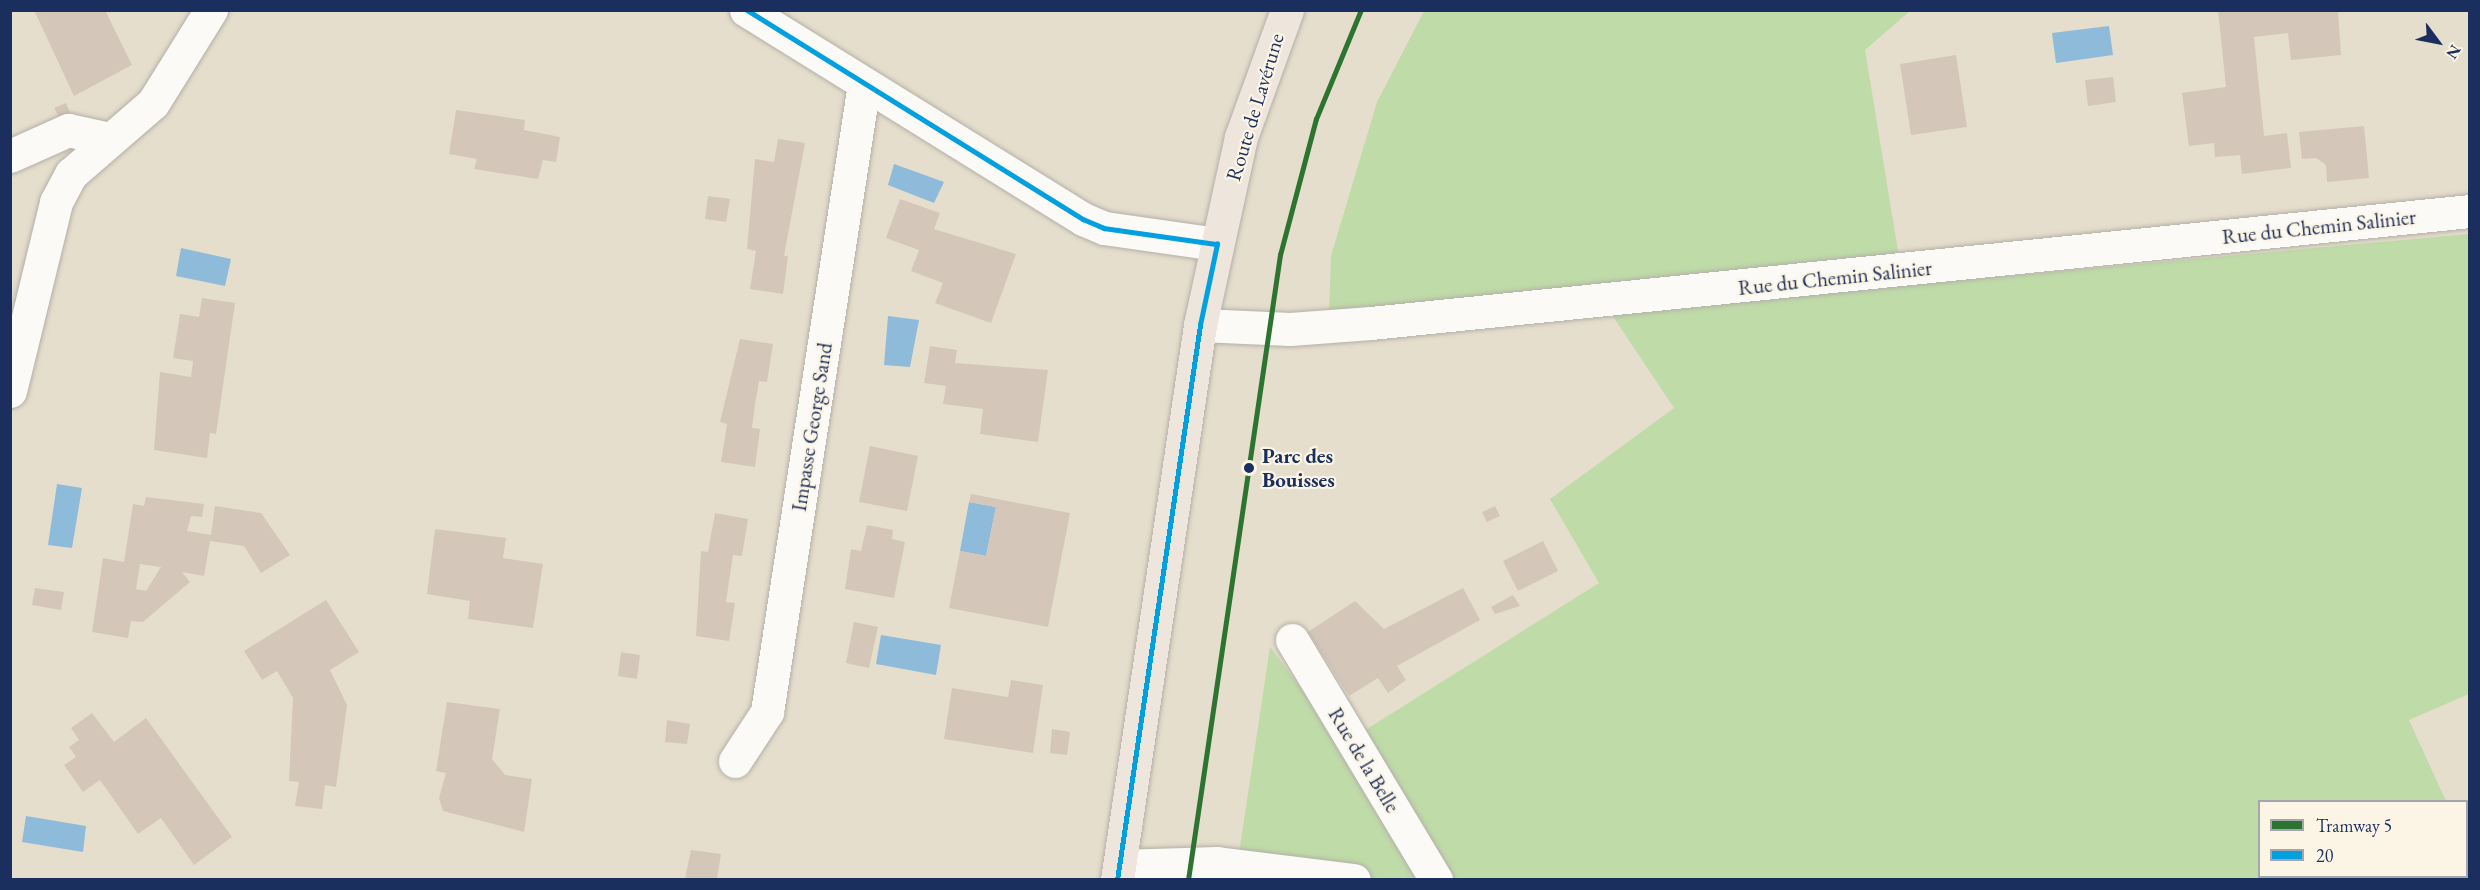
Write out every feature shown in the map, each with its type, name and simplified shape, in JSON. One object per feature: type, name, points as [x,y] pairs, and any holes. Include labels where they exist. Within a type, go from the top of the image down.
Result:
[{"type":"main road","name":"Route de Lavérune","points":[[1118,873],[1200,326],[1241,137],[1287,10]]},
{"type":"street","points":[[10,391],[56,202],[71,174],[153,103],[211,10]]},
{"type":"street","points":[[746,10],[1083,219],[1104,228],[1217,244]]},
{"type":"street","name":"Impasse George Sand","points":[[735,760],[767,712],[864,84]]},
{"type":"street","points":[[10,156],[68,130],[110,139]]},
{"type":"street","name":"Rue du Chemin Salinier","points":[[1200,326],[1290,329],[1855,278],[2469,211]]},
{"type":"street","name":"Rue de la Belle","points":[[1292,640],[1436,879]]},
{"type":"street","points":[[1118,873],[1217,863],[1354,879]]},
{"type":"green space","points":[[1424,11],[1910,11],[1865,50],[1899,257],[1329,313],[1331,256],[1377,102]]},
{"type":"green space","points":[[2469,234],[2469,694],[2409,720],[2446,800],[2258,800],[2258,878],[2468,878],[2468,862],[2469,879],[1235,880],[1270,647],[1343,744],[1599,583],[1550,499],[1674,408],[1610,312]]},
{"type":"water","points":[[2109,26],[2113,55],[2056,63],[2052,33]]},
{"type":"water","points":[[894,164],[944,182],[934,203],[888,185]]},
{"type":"water","points":[[181,248],[231,259],[225,286],[176,276]]},
{"type":"water","points":[[888,316],[919,320],[910,367],[884,365]]},
{"type":"water","points":[[57,484],[82,488],[72,548],[48,545]]},
{"type":"water","points":[[969,502],[996,507],[986,556],[960,551]]},
{"type":"water","points":[[881,635],[941,645],[936,675],[876,664]]},
{"type":"water","points":[[26,816],[86,826],[83,852],[22,842]]},
{"type":"building","points":[[34,10],[105,10],[132,65],[74,96]]},
{"type":"building","points":[[2218,10],[2338,10],[2341,55],[2291,60],[2288,33],[2254,37],[2264,136],[2287,133],[2291,168],[2242,174],[2240,155],[2215,157],[2214,143],[2189,146],[2182,93],[2226,87]]},
{"type":"building","points":[[1956,55],[1967,127],[1911,135],[1900,64]]},
{"type":"building","points":[[2113,77],[2116,102],[2088,106],[2085,80]]},
{"type":"building","points":[[66,103],[72,117],[62,122],[54,108]]},
{"type":"building","points":[[456,110],[525,120],[524,130],[560,137],[556,162],[543,160],[538,179],[474,169],[477,159],[449,154]]},
{"type":"building","points":[[2364,126],[2369,178],[2327,182],[2326,165],[2316,158],[2302,159],[2299,132]]},
{"type":"building","points":[[778,139],[805,143],[784,256],[788,256],[783,294],[750,289],[756,251],[747,249],[755,159],[774,162]]},
{"type":"building","points":[[708,196],[730,199],[726,222],[705,219]]},
{"type":"building","points":[[900,199],[940,213],[934,229],[1016,254],[991,323],[935,303],[943,283],[911,271],[919,250],[886,238]]},
{"type":"building","points":[[202,298],[235,303],[216,434],[210,433],[207,458],[154,450],[160,372],[191,377],[193,361],[173,358],[180,314],[199,317]]},
{"type":"building","points":[[740,339],[773,344],[767,382],[759,381],[755,404],[752,428],[760,429],[755,467],[721,462],[727,424],[720,422]]},
{"type":"building","points":[[930,346],[957,350],[955,363],[1048,370],[1038,442],[980,434],[983,409],[943,404],[946,386],[924,383]]},
{"type":"building","points":[[870,446],[918,456],[907,511],[859,502]]},
{"type":"building","points":[[971,494],[1070,513],[1048,627],[949,608],[960,551],[986,556],[996,507],[969,502]]},
{"type":"building","points":[[146,497],[204,504],[202,517],[191,516],[187,531],[211,535],[215,506],[261,513],[290,555],[261,573],[244,546],[210,541],[204,576],[182,572],[190,582],[143,622],[131,621],[128,638],[92,632],[103,558],[124,562],[133,504],[144,506]],"holes":[[[140,564],[161,567],[146,591],[136,589]]]},
{"type":"building","points":[[1495,506],[1500,516],[1487,522],[1482,512]]},
{"type":"building","points":[[715,513],[748,519],[742,556],[733,555],[726,602],[735,603],[729,641],[696,636],[701,551],[708,552]]},
{"type":"building","points":[[867,525],[893,530],[892,539],[905,542],[894,598],[845,589],[851,549],[861,551]]},
{"type":"building","points":[[435,529],[506,538],[503,558],[543,564],[533,628],[468,619],[470,601],[427,594]]},
{"type":"building","points":[[1543,541],[1558,571],[1518,591],[1503,561]]},
{"type":"building","points":[[35,588],[64,592],[61,610],[32,605]]},
{"type":"building","points":[[1463,588],[1480,620],[1397,666],[1406,680],[1388,693],[1378,678],[1349,696],[1308,632],[1355,601],[1384,629]]},
{"type":"building","points":[[1513,595],[1520,606],[1495,614],[1491,607]]},
{"type":"building","points":[[326,600],[359,652],[330,670],[347,705],[336,787],[325,785],[322,809],[295,806],[299,782],[289,781],[293,698],[277,671],[262,680],[244,651]]},
{"type":"building","points":[[854,622],[878,627],[869,668],[846,663]]},
{"type":"building","points":[[621,652],[640,655],[637,679],[618,676]]},
{"type":"building","points":[[1011,680],[1043,685],[1033,753],[944,739],[952,688],[1008,697]]},
{"type":"building","points":[[447,702],[500,709],[492,759],[505,775],[532,779],[524,832],[443,811],[439,798],[446,773],[436,771]]},
{"type":"building","points":[[92,713],[114,742],[146,718],[232,837],[194,865],[161,818],[138,834],[100,780],[83,792],[64,765],[76,757],[69,747],[79,740],[71,728]]},
{"type":"building","points":[[667,720],[690,724],[687,744],[665,742]]},
{"type":"building","points":[[1052,729],[1070,732],[1067,755],[1050,753]]},
{"type":"building","points":[[691,850],[721,854],[717,879],[685,879]]},
{"type":"tram line","name":"5","points":[[1188,880],[1280,255],[1316,119],[1361,10]]},
{"type":"transit line","name":"20","points":[[747,10],[1083,219],[1104,228],[1217,244]]},
{"type":"transit line","name":"20","points":[[1117,880],[1200,325],[1217,244]]},
{"type":"place","name":"Parc des Bouisses","points":[[1249,468]]}]
